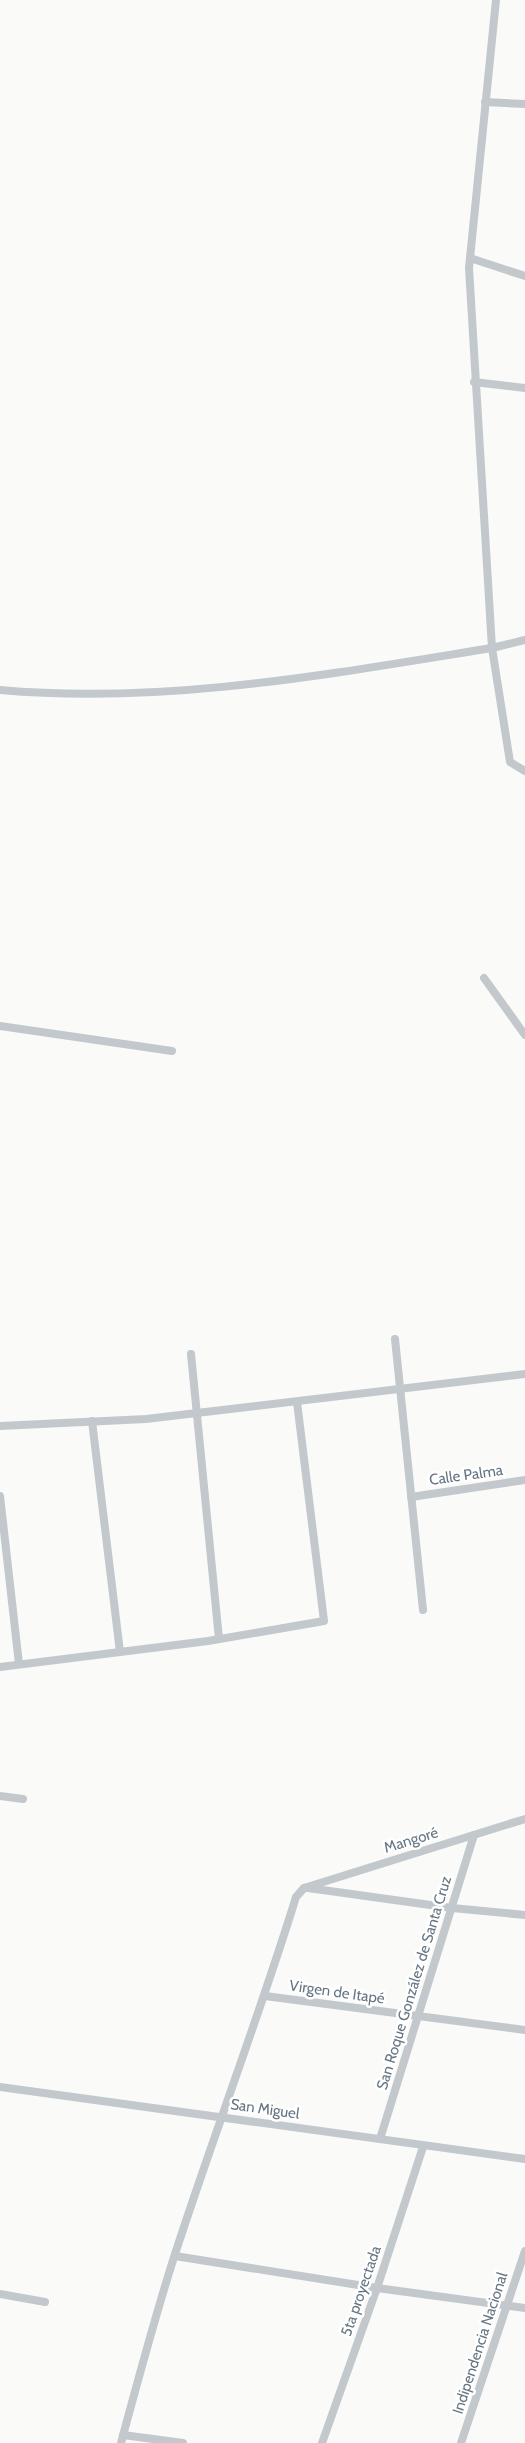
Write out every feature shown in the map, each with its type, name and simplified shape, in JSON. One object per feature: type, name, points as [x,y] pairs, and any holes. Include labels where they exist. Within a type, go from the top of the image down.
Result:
[{"type":"street","points":[[496,0],[470,258],[474,382],[492,648],[510,762],[525,771]]},
{"type":"street","points":[[485,102],[525,104]]},
{"type":"street","points":[[470,258],[525,276]]},
{"type":"street","points":[[474,382],[525,388]]},
{"type":"street","points":[[0,690],[46,694],[122,693],[230,687],[492,648],[525,640]]},
{"type":"street","points":[[484,978],[522,1026],[525,1035]]},
{"type":"street","points":[[0,1026],[172,1051]]},
{"type":"street","points":[[395,1339],[423,1610]]},
{"type":"street","points":[[191,1354],[219,1639]]},
{"type":"street","points":[[0,1426],[92,1422],[197,1413],[525,1374]]},
{"type":"street","points":[[0,1667],[219,1639],[324,1621],[297,1402]]},
{"type":"street","points":[[92,1422],[120,1652]]},
{"type":"street","name":"Calle Palma","points":[[411,1497],[525,1480]]},
{"type":"street","points":[[0,1496],[19,1664]]},
{"type":"street","points":[[0,1796],[22,1799]]},
{"type":"street","name":"Mangoré","points":[[304,1888],[525,1819]]},
{"type":"street","name":"San Roque González de Santa Cruz","points":[[380,2139],[474,1835]]},
{"type":"street","points":[[183,2443],[122,2439],[175,2256],[221,2117],[265,1996],[296,1897],[304,1888],[452,1908],[525,1915]]},
{"type":"street","name":"Virgen de Itapé","points":[[265,1996],[525,2030]]},
{"type":"street","name":"San Miguel","points":[[0,2087],[380,2139],[423,2147],[525,2159]]},
{"type":"street","name":"5ta proyectada","points":[[322,2443],[377,2288],[423,2147]]},
{"type":"street","name":"Indipendencia Nacional","points":[[461,2443],[525,2251]]},
{"type":"street","points":[[175,2256],[377,2288],[525,2308]]},
{"type":"street","points":[[0,2294],[45,2302]]}]
